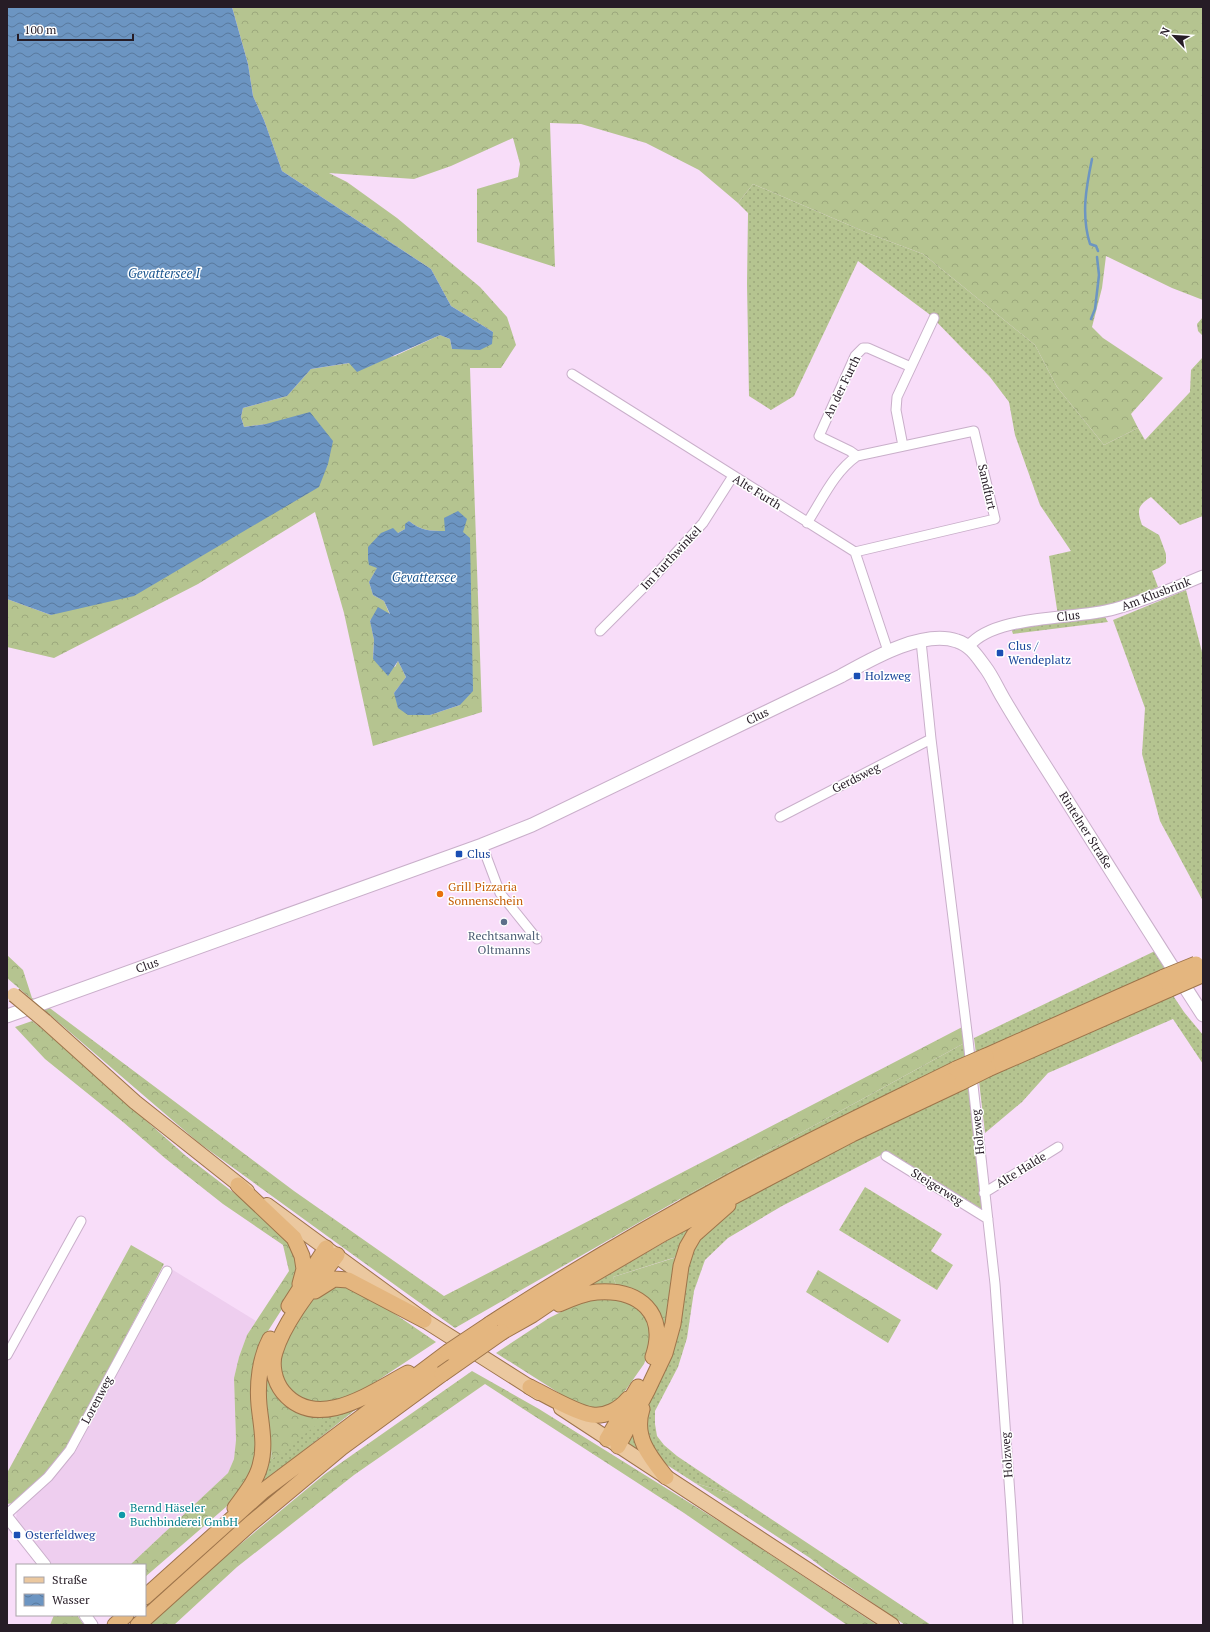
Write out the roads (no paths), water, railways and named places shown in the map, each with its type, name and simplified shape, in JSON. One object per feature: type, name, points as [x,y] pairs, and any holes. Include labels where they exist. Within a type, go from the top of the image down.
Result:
[{"type":"highway","points":[[146,1596],[263,1491],[433,1367],[496,1328],[558,1280],[725,1185],[824,1133],[1201,968]]},
{"type":"highway","points":[[532,1315],[582,1281],[637,1249],[750,1186],[852,1134],[959,1075]]},
{"type":"highway","points":[[238,1185],[294,1238],[302,1256],[304,1269],[303,1293],[278,1341],[274,1354],[274,1374],[282,1390],[290,1399],[299,1405],[320,1409],[329,1410],[338,1408],[433,1367]]},
{"type":"highway","points":[[613,1442],[667,1346],[675,1312],[681,1266],[687,1246],[702,1228],[750,1186]]},
{"type":"highway","points":[[218,1531],[247,1492],[261,1465],[263,1450],[259,1402],[261,1363],[267,1344],[331,1251]]},
{"type":"highway","points":[[303,1293],[334,1279],[348,1280],[424,1320]]},
{"type":"highway","points":[[138,1625],[250,1524],[341,1448],[448,1352],[496,1328],[532,1315],[574,1297],[595,1292],[629,1294],[644,1304],[654,1318],[658,1331],[658,1342],[643,1389],[639,1425],[641,1437],[649,1455],[666,1477]]},
{"type":"highway","points":[[530,1387],[582,1412],[593,1415],[604,1414],[615,1410],[643,1389]]},
{"type":"highway","points":[[115,1625],[125,1616]]},
{"type":"main road","name":"Clus","points":[[7,1016],[482,845],[546,818],[834,679],[888,651],[921,641],[939,639],[956,640],[968,646]]},
{"type":"main road","name":"Rintelner Straße","points":[[968,646],[986,668],[1022,729],[1095,843],[1159,949],[1203,1015]]},
{"type":"main road","points":[[10,992],[45,1021],[135,1102],[238,1185],[331,1251],[424,1320],[530,1387],[892,1625]]},
{"type":"street","points":[[904,446],[896,404],[897,397],[934,318]]},
{"type":"street","name":"An der Furth","points":[[857,456],[819,436],[855,356],[858,352],[868,348],[911,367]]},
{"type":"street","name":"Alte Furth","points":[[572,374],[855,552]]},
{"type":"street","name":"Sandfurt","points":[[807,523],[836,475],[843,467],[857,456],[974,431],[995,519],[855,552]]},
{"type":"street","name":"Im Furthwinkel","points":[[600,631],[652,579],[704,523],[733,476]]},
{"type":"street","points":[[855,552],[888,651]]},
{"type":"street","name":"Am Klusbrink","points":[[1109,610],[1125,606],[1203,576]]},
{"type":"street","name":"Clus","points":[[968,646],[974,640],[1004,626],[1109,610]]},
{"type":"street","name":"Holzweg","points":[[921,641],[931,739],[968,1032],[984,1193],[995,1284],[1003,1384],[1018,1625]]},
{"type":"street","name":"Gerdsweg","points":[[780,817],[931,739]]},
{"type":"street","points":[[482,845],[500,893],[537,939]]},
{"type":"street","name":"Alte Halde","points":[[984,1193],[1058,1146]]},
{"type":"street","name":"Steigerweg","points":[[886,1156],[988,1219]]},
{"type":"street","points":[[7,1355],[81,1221]]},
{"type":"street","name":"Lorenweg","points":[[7,1516],[48,1477],[70,1450],[167,1271]]},
{"type":"street","points":[[7,1516],[44,1564]]},
{"type":"street","points":[[86,1616],[92,1625]]},
{"type":"water","name":"Gevattersee I","points":[[7,7],[232,7],[248,64],[253,96],[264,120],[282,171],[431,269],[451,306],[493,332],[492,344],[480,350],[452,349],[450,339],[440,335],[357,372],[349,363],[311,369],[287,396],[243,408],[241,417],[244,427],[266,424],[310,412],[333,441],[328,464],[319,487],[134,596],[51,615],[7,599]]},
{"type":"water","name":"Gevattersee","points":[[458,511],[467,519],[463,532],[470,538],[473,691],[460,705],[430,715],[408,715],[398,708],[394,693],[406,677],[398,661],[388,676],[373,659],[374,640],[370,621],[378,607],[390,614],[384,601],[373,595],[369,582],[377,568],[369,565],[368,547],[381,533],[393,528],[398,533],[405,529],[405,524],[409,521],[426,530],[445,531],[444,518]]},
{"type":"waterway","points":[[1092,159],[1086,191],[1085,212],[1087,233],[1090,244],[1096,246],[1098,251]]},
{"type":"waterway","points":[[1091,319],[1095,309],[1099,275],[1097,257]]},
{"type":"place","name":"Clus / Wendeplatz","points":[[1000,653]]},
{"type":"place","name":"Holzweg","points":[[857,676]]},
{"type":"place","name":"Clus","points":[[459,854]]},
{"type":"place","name":"Grill Pizzaria Sonnenschein","points":[[440,894]]},
{"type":"place","name":"Rechtsanwalt Oltmanns","points":[[504,922]]},
{"type":"place","name":"Bernd Häseler Buchbinderei GmbH","points":[[122,1515]]},
{"type":"place","name":"Osterfeldweg","points":[[17,1535]]}]
